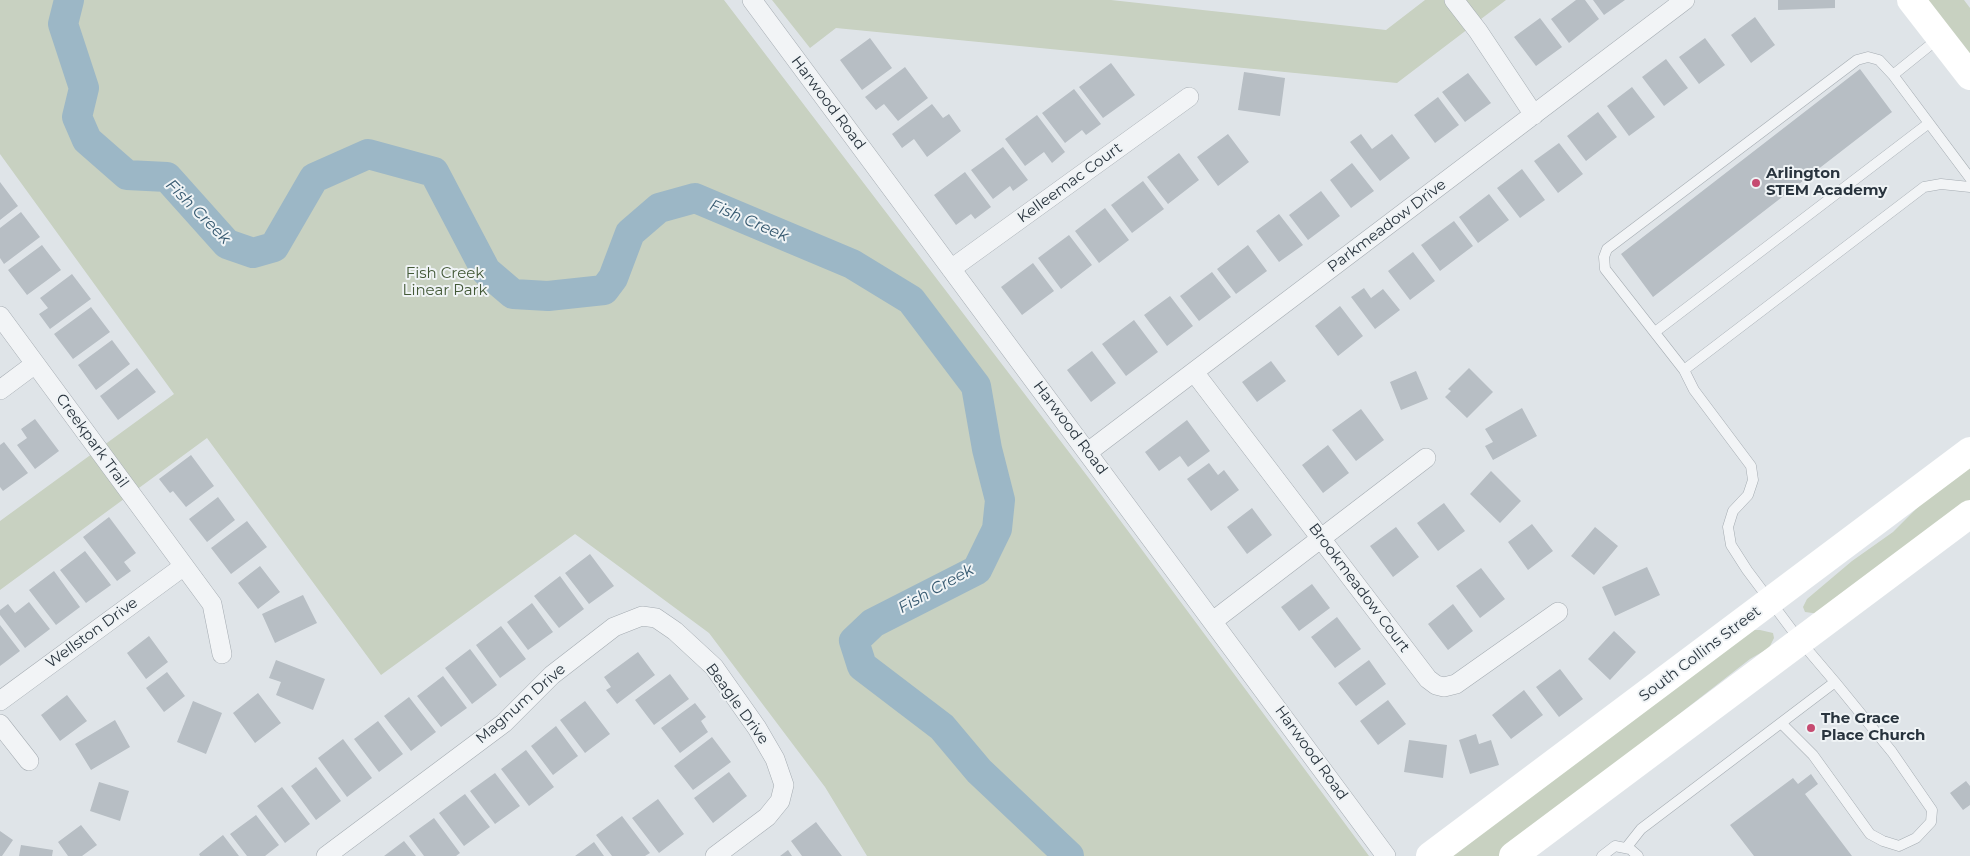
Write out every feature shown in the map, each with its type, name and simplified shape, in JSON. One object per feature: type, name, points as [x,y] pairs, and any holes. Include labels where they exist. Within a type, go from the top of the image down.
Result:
[{"type":"main road","points":[[1911,0],[1970,76]]},
{"type":"main road","name":"South Collins Street","points":[[1430,856],[1970,451]]},
{"type":"main road","points":[[1520,854],[1970,514]]},
{"type":"street","name":"Harwood Road","points":[[752,0],[1386,856]]},
{"type":"street","points":[[1454,0],[1478,31],[1534,115]]},
{"type":"street","name":"Parkmeadow Drive","points":[[1088,452],[1685,0]]},
{"type":"street","name":"Kelleemac Court","points":[[951,269],[1189,97]]},
{"type":"street","name":"Creekpark Trail","points":[[0,316],[212,604],[222,654]]},
{"type":"street","points":[[0,390],[35,364]]},
{"type":"street","name":"Brookmeadow Court","points":[[1194,372],[1428,679],[1436,685],[1444,687],[1456,684],[1558,612]]},
{"type":"street","points":[[1213,621],[1426,458]]},
{"type":"street","name":"Wellston Drive","points":[[0,701],[184,566]]},
{"type":"street","name":"Magnum Drive","points":[[326,856],[504,723],[552,675],[614,627],[642,616],[656,618],[675,631]]},
{"type":"street","name":"Beagle Drive","points":[[675,631],[714,667],[757,728],[775,759],[784,785],[780,801],[768,817],[715,856]]},
{"type":"street","points":[[0,724],[29,761]]},
{"type":"lane","points":[[1893,75],[1940,37]]},
{"type":"lane","points":[[1782,724],[1813,755],[1870,834],[1899,846],[1916,838],[1930,822],[1932,810],[1892,752],[1800,642],[1731,545],[1728,527],[1733,511],[1748,495],[1753,480],[1751,466],[1694,390],[1684,370],[1605,268],[1604,257],[1608,249],[1857,60],[1868,57],[1879,60],[1893,75],[1970,178]]},
{"type":"lane","points":[[1655,332],[1929,123]]},
{"type":"lane","points":[[1684,370],[1924,187],[1941,184],[1970,187]]},
{"type":"lane","points":[[1626,848],[1641,829],[1835,682]]},
{"type":"lane","points":[[1602,856],[1615,846],[1630,849],[1638,856]]},
{"type":"green space","name":"Fish Creek Linear Park","points":[[0,0],[724,0],[1088,477],[1369,856],[867,856],[825,787],[709,633],[575,534],[381,675],[207,438],[0,590],[0,521],[174,394],[0,154]]},
{"type":"green space","points":[[772,0],[1111,0],[1386,30],[1425,0],[1506,0],[1397,83],[836,28],[810,48]]},
{"type":"green space","points":[[1924,0],[1964,0],[1970,8],[1970,60]]},
{"type":"green space","points":[[1970,463],[1970,503],[1820,614],[1805,612],[1803,607],[1807,599],[1852,561],[1893,532],[1920,505]]},
{"type":"green space","points":[[1752,630],[1773,633],[1774,638],[1769,648],[1750,659],[1669,722],[1658,734],[1503,856],[1452,856]]},
{"type":"building","points":[[1576,0],[1585,0],[1599,19],[1569,43],[1551,19]]},
{"type":"building","points":[[1593,0],[1625,0],[1604,15]]},
{"type":"building","points":[[1778,0],[1835,0],[1835,8],[1778,10]]},
{"type":"building","points":[[1755,17],[1775,45],[1751,63],[1731,35]]},
{"type":"building","points":[[1540,18],[1562,47],[1536,66],[1514,37]]},
{"type":"building","points":[[870,38],[892,68],[862,90],[840,60]]},
{"type":"building","points":[[1705,38],[1725,65],[1699,84],[1679,57]]},
{"type":"building","points":[[1666,59],[1688,88],[1664,106],[1642,77]]},
{"type":"building","points":[[1111,63],[1135,95],[1103,118],[1079,87]]},
{"type":"building","points":[[905,67],[928,98],[898,121],[884,104],[876,110],[865,97]]},
{"type":"building","name":"Arlington STEM Academy","points":[[1860,69],[1892,112],[1653,297],[1621,254]]},
{"type":"building","points":[[1244,72],[1285,78],[1280,116],[1238,110]]},
{"type":"building","points":[[1468,73],[1491,103],[1465,122],[1442,92]]},
{"type":"building","points":[[1632,87],[1655,117],[1629,136],[1607,106]]},
{"type":"building","points":[[1074,89],[1101,124],[1086,135],[1082,130],[1065,143],[1042,113]]},
{"type":"building","points":[[1438,97],[1459,125],[1435,143],[1414,115]]},
{"type":"building","points":[[932,104],[943,118],[949,114],[961,131],[927,157],[914,139],[902,148],[892,134]]},
{"type":"building","points":[[1598,112],[1617,137],[1586,161],[1567,136]]},
{"type":"building","points":[[1037,115],[1065,152],[1052,163],[1044,152],[1025,166],[1005,139]]},
{"type":"building","points":[[1228,134],[1249,162],[1218,186],[1197,157]]},
{"type":"building","points":[[1361,134],[1372,149],[1392,134],[1410,158],[1380,181],[1350,142]]},
{"type":"building","points":[[1559,143],[1583,174],[1558,193],[1534,161]]},
{"type":"building","points":[[1003,147],[1028,180],[1013,191],[1010,186],[993,199],[971,170]]},
{"type":"building","points":[[1179,153],[1199,180],[1168,204],[1147,177]]},
{"type":"building","points":[[1352,163],[1374,191],[1351,208],[1330,180]]},
{"type":"building","points":[[1522,169],[1545,200],[1520,218],[1497,188]]},
{"type":"building","points":[[965,172],[991,207],[975,219],[971,214],[956,225],[934,195]]},
{"type":"building","points":[[1143,181],[1164,209],[1132,233],[1111,205]]},
{"type":"building","points":[[0,182],[18,206],[0,220]]},
{"type":"building","points":[[1321,191],[1340,216],[1308,240],[1289,215]]},
{"type":"building","points":[[1489,194],[1509,220],[1478,243],[1459,217]]},
{"type":"building","points":[[1105,208],[1129,240],[1099,263],[1075,231]]},
{"type":"building","points":[[21,212],[40,237],[4,264],[0,258],[0,228]]},
{"type":"building","points":[[1279,214],[1303,245],[1279,262],[1256,231]]},
{"type":"building","points":[[1454,221],[1473,246],[1440,271],[1421,245]]},
{"type":"building","points":[[1069,235],[1092,265],[1061,289],[1038,258]]},
{"type":"building","points":[[42,245],[61,270],[27,295],[8,270]]},
{"type":"building","points":[[1248,245],[1267,271],[1236,294],[1217,269]]},
{"type":"building","points":[[1413,252],[1435,281],[1410,300],[1388,271]]},
{"type":"building","points":[[1033,263],[1054,291],[1022,315],[1001,287]]},
{"type":"building","points":[[1212,272],[1231,297],[1199,321],[1180,296]]},
{"type":"building","points":[[72,274],[91,299],[50,329],[39,314],[48,308],[40,298]]},
{"type":"building","points":[[1364,288],[1371,298],[1383,289],[1400,310],[1375,329],[1351,297]]},
{"type":"building","points":[[1170,296],[1193,326],[1167,346],[1144,315]]},
{"type":"building","points":[[1340,306],[1363,336],[1338,356],[1315,326]]},
{"type":"building","points":[[91,307],[110,332],[73,359],[54,334]]},
{"type":"building","points":[[1134,320],[1158,352],[1126,376],[1102,344]]},
{"type":"building","points":[[112,340],[130,364],[96,390],[78,365]]},
{"type":"building","points":[[1092,351],[1116,383],[1091,402],[1067,370]]},
{"type":"building","points":[[1271,361],[1286,381],[1257,402],[1242,382]]},
{"type":"building","points":[[137,368],[156,392],[118,420],[100,396]]},
{"type":"building","points":[[1469,368],[1493,392],[1467,418],[1445,397],[1451,391],[1448,389]]},
{"type":"building","points":[[1416,371],[1428,399],[1401,410],[1390,382]]},
{"type":"building","points":[[1522,408],[1537,436],[1493,460],[1485,446],[1493,442],[1485,429]]},
{"type":"building","points":[[1361,409],[1384,440],[1356,461],[1332,430]]},
{"type":"building","points":[[35,419],[59,451],[35,469],[17,445],[27,438],[21,429]]},
{"type":"building","points":[[1187,420],[1210,451],[1188,467],[1180,456],[1159,471],[1145,452]]},
{"type":"building","points":[[4,442],[28,473],[3,491],[0,487],[0,445]]},
{"type":"building","points":[[1328,445],[1349,473],[1323,493],[1302,465]]},
{"type":"building","points":[[191,455],[214,486],[186,507],[173,491],[170,493],[159,479]]},
{"type":"building","points":[[1209,463],[1218,475],[1224,470],[1239,490],[1211,511],[1187,479]]},
{"type":"building","points":[[1491,471],[1521,501],[1500,523],[1470,494]]},
{"type":"building","points":[[218,497],[235,520],[207,542],[189,519]]},
{"type":"building","points":[[1444,503],[1465,531],[1438,551],[1417,523]]},
{"type":"building","points":[[1252,508],[1272,535],[1247,554],[1227,527]]},
{"type":"building","points":[[109,517],[136,553],[124,562],[131,571],[117,581],[83,537]]},
{"type":"building","points":[[247,521],[267,547],[231,574],[211,548]]},
{"type":"building","points":[[1532,524],[1553,551],[1528,570],[1508,542]]},
{"type":"building","points":[[1396,527],[1419,557],[1393,577],[1370,546]]},
{"type":"building","points":[[1595,527],[1618,546],[1594,575],[1571,556]]},
{"type":"building","points":[[85,551],[111,585],[86,603],[60,570]]},
{"type":"building","points":[[590,554],[614,586],[589,604],[565,573]]},
{"type":"building","points":[[260,566],[280,592],[258,609],[238,583]]},
{"type":"building","points":[[1647,567],[1660,595],[1615,616],[1602,587]]},
{"type":"building","points":[[1481,568],[1505,599],[1480,618],[1456,586]]},
{"type":"building","points":[[54,571],[80,607],[56,625],[29,590]]},
{"type":"building","points":[[560,576],[584,609],[559,628],[534,596]]},
{"type":"building","points":[[1312,584],[1330,608],[1299,631],[1281,607]]},
{"type":"building","points":[[303,595],[317,623],[275,643],[262,614]]},
{"type":"building","points":[[29,602],[50,629],[25,648],[0,615],[0,610],[8,604],[15,613]]},
{"type":"building","points":[[532,603],[553,632],[528,650],[507,622]]},
{"type":"building","points":[[1453,604],[1473,631],[1448,650],[1428,624]]},
{"type":"building","points":[[1337,617],[1361,649],[1335,668],[1311,637]]},
{"type":"building","points":[[0,625],[20,651],[0,666]]},
{"type":"building","points":[[501,626],[526,659],[500,678],[476,645]]},
{"type":"building","points":[[1614,631],[1636,652],[1610,680],[1588,659]]},
{"type":"building","points":[[149,636],[168,662],[146,679],[127,653]]},
{"type":"building","points":[[470,649],[497,685],[472,704],[445,668]]},
{"type":"building","points":[[638,652],[655,675],[617,704],[606,690],[611,687],[604,677]]},
{"type":"building","points":[[276,660],[325,679],[313,710],[276,695],[281,682],[269,678]]},
{"type":"building","points":[[1369,660],[1386,684],[1356,706],[1338,683]]},
{"type":"building","points":[[1560,669],[1583,699],[1559,717],[1536,687]]},
{"type":"building","points":[[167,672],[185,696],[164,712],[146,688]]},
{"type":"building","points":[[670,674],[689,699],[654,725],[635,700]]},
{"type":"building","points":[[443,676],[467,708],[441,727],[417,696]]},
{"type":"building","points":[[1524,690],[1543,715],[1511,739],[1492,715]]},
{"type":"building","points":[[258,693],[281,723],[255,743],[233,713]]},
{"type":"building","points":[[67,695],[87,721],[60,741],[41,715]]},
{"type":"building","points":[[409,697],[436,732],[411,751],[384,716]]},
{"type":"building","points":[[1388,700],[1406,724],[1378,745],[1360,721]]},
{"type":"building","points":[[193,701],[222,713],[206,754],[177,742]]},
{"type":"building","points":[[585,701],[610,734],[585,753],[560,720]]},
{"type":"building","points":[[695,703],[706,717],[701,721],[708,732],[680,753],[661,728]]},
{"type":"building","points":[[115,720],[130,747],[91,770],[75,744]]},
{"type":"building","points":[[378,721],[403,754],[379,772],[354,739]]},
{"type":"building","points":[[556,726],[578,756],[553,775],[531,746]]},
{"type":"building","points":[[1476,734],[1479,744],[1491,740],[1499,765],[1470,774],[1459,740]]},
{"type":"building","points":[[712,737],[731,762],[693,790],[674,766]]},
{"type":"building","points":[[343,739],[372,778],[347,797],[318,758]]},
{"type":"building","points":[[1409,740],[1447,745],[1443,778],[1404,772]]},
{"type":"building","points":[[526,750],[554,787],[529,806],[501,769]]},
{"type":"building","points":[[316,767],[341,801],[316,820],[291,786]]},
{"type":"building","points":[[729,772],[747,796],[713,823],[694,798]]},
{"type":"building","points":[[495,773],[520,806],[495,824],[470,791]]},
{"type":"building","name":"The Grace Place Church","points":[[1811,774],[1818,784],[1805,794],[1852,856],[1754,856],[1730,825],[1793,778],[1798,784]]},
{"type":"building","points":[[1966,781],[1970,786],[1970,805],[1963,810],[1950,793]]},
{"type":"building","points":[[99,782],[129,791],[120,821],[90,811]]},
{"type":"building","points":[[282,787],[310,824],[285,843],[257,806]]},
{"type":"building","points":[[465,794],[490,827],[464,846],[439,813]]},
{"type":"building","points":[[658,799],[684,834],[659,853],[632,818]]},
{"type":"building","points":[[256,815],[279,845],[265,856],[247,856],[230,834]]},
{"type":"building","points":[[622,816],[650,853],[645,856],[612,856],[596,835]]},
{"type":"building","points":[[434,818],[460,853],[456,856],[424,856],[409,836]]},
{"type":"building","points":[[816,822],[842,856],[802,856],[791,841]]},
{"type":"building","points":[[81,825],[97,845],[82,856],[68,856],[58,842]]},
{"type":"building","points":[[0,831],[13,840],[2,856],[0,856]]},
{"type":"building","points":[[223,835],[239,856],[200,856],[199,854]]},
{"type":"building","points":[[404,841],[416,856],[384,856]]},
{"type":"building","points":[[594,842],[604,856],[575,856]]},
{"type":"building","points":[[21,845],[53,850],[52,856],[19,856]]},
{"type":"building","points":[[788,850],[792,856],[780,856]]},
{"type":"waterway","name":"Fish Creek","points":[[69,0],[63,24],[84,88],[77,117],[87,140],[127,175],[167,177],[227,244],[253,253],[274,247],[314,178],[368,154],[434,172],[486,271],[513,294],[548,296],[604,290],[613,278],[630,233],[659,208],[695,198],[852,264],[911,300],[976,386],[987,449],[1000,500],[997,529],[977,570],[873,623],[854,641],[862,666],[942,727],[979,771],[1069,856]]},
{"type":"place","name":"Arlington STEM Academy","points":[[1756,183]]},
{"type":"place","name":"The Grace Place Church","points":[[1811,728]]}]
